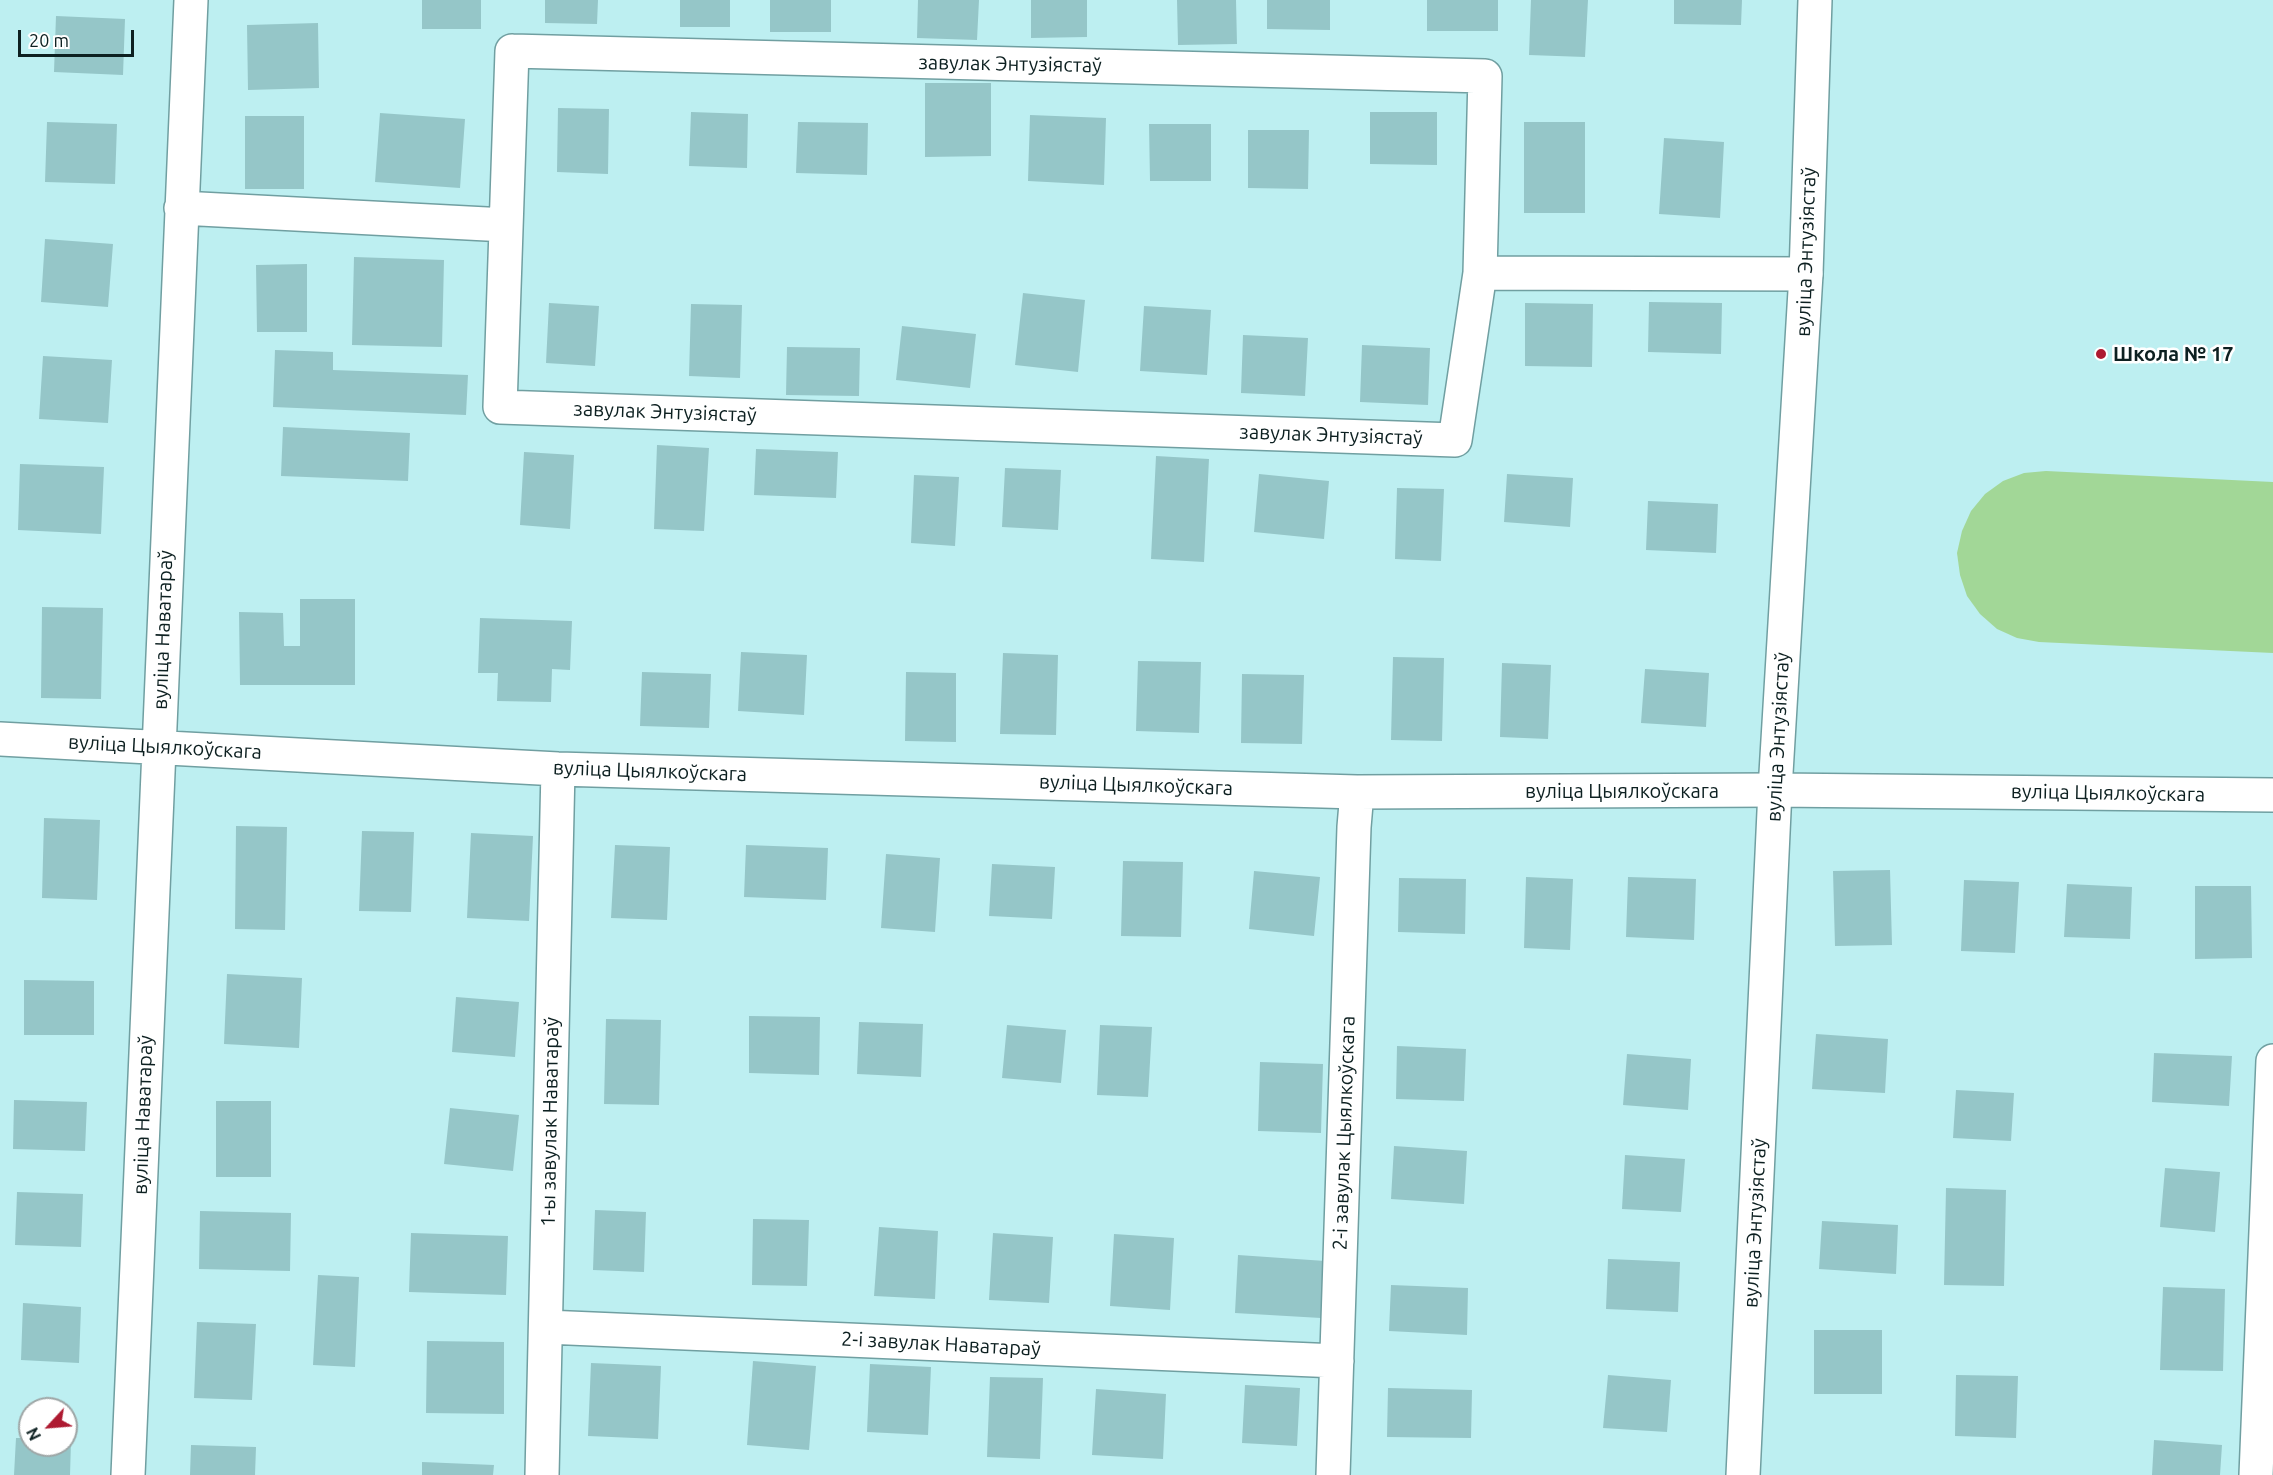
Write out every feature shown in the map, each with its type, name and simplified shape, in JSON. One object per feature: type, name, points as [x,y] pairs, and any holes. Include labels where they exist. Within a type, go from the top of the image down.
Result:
[{"type":"street","name":"вуліца Наватараў","points":[[128,1475],[181,208],[192,0]]},
{"type":"street","name":"вуліца Энтузіястаў","points":[[1743,1475],[1775,790],[1806,274],[1815,0]]},
{"type":"street","name":"завулак Энтузіястаў","points":[[512,51],[1485,76],[1480,273],[1455,440],[500,407],[512,51]]},
{"type":"street","points":[[181,208],[506,225]]},
{"type":"street","points":[[1480,273],[1806,274]]},
{"type":"street","name":"вуліца Цыялкоўскага","points":[[0,739],[558,769],[1357,792],[1775,790],[2273,795]]},
{"type":"street","name":"1-ы завулак Наватараў","points":[[542,1475],[558,769]]},
{"type":"street","name":"2-і завулак Цыялкоўскага","points":[[1334,1475],[1353,827],[1357,792]]},
{"type":"street","points":[[2256,1475],[2273,1061]]},
{"type":"street","name":"2-і завулак Наватараў","points":[[546,1327],[1337,1361]]},
{"type":"green space","points":[[2046,471],[2273,482],[2273,653],[2039,642],[2017,638],[1997,629],[1980,614],[1967,596],[1960,575],[1957,553],[1962,531],[1971,511],[1985,494],[2003,481],[2024,473]]},
{"type":"building","points":[[422,0],[481,0],[481,29],[422,29]]},
{"type":"building","points":[[545,0],[598,0],[597,24],[545,23]]},
{"type":"building","points":[[680,0],[730,0],[730,27],[680,27]]},
{"type":"building","points":[[770,0],[831,0],[831,32],[770,32]]},
{"type":"building","points":[[918,0],[979,0],[977,40],[917,38]]},
{"type":"building","points":[[1031,0],[1087,0],[1087,37],[1031,38]]},
{"type":"building","points":[[1177,0],[1236,0],[1237,44],[1178,45]]},
{"type":"building","points":[[1267,0],[1330,0],[1330,30],[1267,29]]},
{"type":"building","points":[[1427,0],[1498,0],[1498,31],[1427,31]]},
{"type":"building","points":[[1531,0],[1588,0],[1585,57],[1529,55]]},
{"type":"building","points":[[1674,0],[1742,0],[1741,25],[1674,24]]},
{"type":"building","points":[[56,16],[125,19],[123,75],[54,72]]},
{"type":"building","points":[[318,23],[319,88],[248,90],[247,25]]},
{"type":"building","points":[[925,83],[991,83],[991,156],[925,157]]},
{"type":"building","points":[[558,108],[609,109],[608,174],[557,172]]},
{"type":"building","points":[[691,112],[748,114],[747,168],[689,166]]},
{"type":"building","points":[[1370,112],[1437,112],[1437,165],[1370,164]]},
{"type":"building","points":[[380,113],[465,119],[460,188],[375,182]]},
{"type":"building","points":[[1030,115],[1106,118],[1104,185],[1028,181]]},
{"type":"building","points":[[245,116],[304,116],[304,189],[245,189]]},
{"type":"building","points":[[47,122],[117,124],[115,184],[45,182]]},
{"type":"building","points":[[798,122],[868,123],[867,175],[796,173]]},
{"type":"building","points":[[1524,122],[1585,122],[1585,213],[1524,213]]},
{"type":"building","points":[[1149,124],[1211,124],[1211,181],[1150,181]]},
{"type":"building","points":[[1248,130],[1309,130],[1308,189],[1248,188]]},
{"type":"building","points":[[1664,138],[1724,142],[1720,218],[1659,214]]},
{"type":"building","points":[[45,239],[113,244],[108,307],[41,302]]},
{"type":"building","points":[[354,257],[444,260],[442,347],[352,345]]},
{"type":"building","points":[[307,264],[307,332],[257,332],[256,265]]},
{"type":"building","points":[[1023,293],[1085,300],[1078,372],[1015,365]]},
{"type":"building","points":[[1649,302],[1722,303],[1721,354],[1648,352]]},
{"type":"building","points":[[549,303],[599,306],[595,366],[546,363]]},
{"type":"building","points":[[1525,303],[1593,304],[1592,367],[1525,366]]},
{"type":"building","points":[[691,304],[742,305],[740,378],[689,376]]},
{"type":"building","points":[[1144,306],[1211,310],[1207,375],[1140,371]]},
{"type":"building","points":[[902,326],[976,334],[970,388],[896,380]]},
{"type":"building","points":[[1243,335],[1308,338],[1305,396],[1241,393]]},
{"type":"building","points":[[1362,345],[1430,348],[1428,405],[1360,402]]},
{"type":"building","points":[[787,347],[860,348],[859,396],[786,395]]},
{"type":"building","points":[[275,350],[333,352],[333,370],[468,375],[466,415],[273,407]]},
{"type":"building","points":[[43,356],[112,360],[108,423],[39,419]]},
{"type":"building","points":[[283,427],[410,433],[408,481],[281,476]]},
{"type":"building","points":[[657,445],[709,448],[704,531],[654,529]]},
{"type":"building","points":[[756,449],[838,452],[836,498],[754,495]]},
{"type":"building","points":[[524,452],[574,455],[570,529],[520,525]]},
{"type":"building","points":[[1156,456],[1209,459],[1204,562],[1151,559]]},
{"type":"building","points":[[20,464],[104,467],[101,534],[18,530]]},
{"type":"building","points":[[1005,468],[1061,470],[1058,530],[1002,527]]},
{"type":"building","points":[[1259,474],[1329,481],[1324,539],[1254,532]]},
{"type":"building","points":[[1507,474],[1573,478],[1570,527],[1504,522]]},
{"type":"building","points":[[914,475],[959,477],[955,546],[911,543]]},
{"type":"building","points":[[1397,488],[1444,489],[1441,561],[1395,559]]},
{"type":"building","points":[[1648,501],[1718,504],[1716,553],[1646,550]]},
{"type":"building","points":[[300,599],[355,599],[355,685],[240,685],[239,612],[283,613],[284,646],[300,646]]},
{"type":"building","points":[[42,607],[103,608],[101,699],[41,698]]},
{"type":"building","points":[[480,618],[572,621],[570,670],[552,669],[551,702],[497,701],[498,673],[478,673]]},
{"type":"building","points":[[741,652],[807,655],[804,715],[738,711]]},
{"type":"building","points":[[1003,653],[1058,655],[1056,735],[1000,734]]},
{"type":"building","points":[[1393,657],[1444,658],[1442,741],[1391,740]]},
{"type":"building","points":[[1138,661],[1201,662],[1199,733],[1136,731]]},
{"type":"building","points":[[1502,663],[1551,665],[1548,739],[1500,737]]},
{"type":"building","points":[[1645,669],[1709,673],[1706,727],[1641,723]]},
{"type":"building","points":[[642,672],[711,674],[709,728],[640,726]]},
{"type":"building","points":[[906,672],[956,673],[956,742],[905,741]]},
{"type":"building","points":[[1242,674],[1304,675],[1302,744],[1241,743]]},
{"type":"building","points":[[44,818],[100,820],[97,900],[42,898]]},
{"type":"building","points":[[236,826],[287,827],[285,930],[235,929]]},
{"type":"building","points":[[362,831],[414,832],[411,912],[359,911]]},
{"type":"building","points":[[471,833],[533,836],[529,921],[467,918]]},
{"type":"building","points":[[615,845],[670,847],[667,920],[611,918]]},
{"type":"building","points":[[746,845],[828,848],[826,900],[744,897]]},
{"type":"building","points":[[886,854],[940,858],[935,932],[881,928]]},
{"type":"building","points":[[1123,861],[1183,862],[1181,937],[1121,936]]},
{"type":"building","points":[[992,864],[1055,867],[1052,919],[989,916]]},
{"type":"building","points":[[1890,870],[1892,945],[1835,946],[1833,871]]},
{"type":"building","points":[[1254,871],[1320,877],[1314,936],[1249,929]]},
{"type":"building","points":[[1526,877],[1573,879],[1570,950],[1524,948]]},
{"type":"building","points":[[1628,877],[1696,879],[1694,940],[1626,937]]},
{"type":"building","points":[[1399,878],[1466,879],[1465,934],[1398,932]]},
{"type":"building","points":[[1964,880],[2019,882],[2015,953],[1961,951]]},
{"type":"building","points":[[2067,884],[2132,887],[2130,939],[2064,937]]},
{"type":"building","points":[[2195,886],[2251,886],[2252,958],[2195,959]]},
{"type":"building","points":[[227,974],[302,978],[299,1048],[224,1044]]},
{"type":"building","points":[[24,980],[94,981],[94,1035],[24,1035]]},
{"type":"building","points":[[456,997],[519,1002],[515,1057],[452,1052]]},
{"type":"building","points":[[749,1016],[820,1017],[819,1075],[749,1073]]},
{"type":"building","points":[[606,1019],[661,1020],[659,1105],[604,1104]]},
{"type":"building","points":[[859,1022],[923,1024],[921,1077],[857,1074]]},
{"type":"building","points":[[1007,1025],[1066,1030],[1061,1083],[1002,1078]]},
{"type":"building","points":[[1100,1025],[1152,1027],[1148,1097],[1097,1095]]},
{"type":"building","points":[[1816,1034],[1888,1039],[1885,1093],[1812,1089]]},
{"type":"building","points":[[1397,1046],[1466,1049],[1464,1101],[1396,1099]]},
{"type":"building","points":[[2154,1053],[2232,1056],[2229,1106],[2152,1102]]},
{"type":"building","points":[[1627,1054],[1691,1059],[1688,1110],[1623,1105]]},
{"type":"building","points":[[1260,1062],[1323,1064],[1321,1133],[1258,1131]]},
{"type":"building","points":[[1956,1090],[2014,1093],[2011,1141],[1953,1138]]},
{"type":"building","points":[[14,1100],[87,1102],[85,1151],[13,1149]]},
{"type":"building","points":[[216,1101],[271,1101],[271,1177],[216,1177]]},
{"type":"building","points":[[450,1108],[519,1115],[513,1171],[444,1164]]},
{"type":"building","points":[[1394,1146],[1467,1151],[1464,1204],[1391,1199]]},
{"type":"building","points":[[1625,1155],[1685,1159],[1681,1212],[1622,1209]]},
{"type":"building","points":[[2165,1168],[2220,1172],[2215,1232],[2160,1227]]},
{"type":"building","points":[[1946,1188],[2006,1190],[2004,1286],[1944,1285]]},
{"type":"building","points":[[17,1192],[83,1194],[81,1247],[15,1245]]},
{"type":"building","points":[[595,1210],[646,1212],[644,1272],[593,1270]]},
{"type":"building","points":[[200,1211],[291,1213],[290,1271],[199,1269]]},
{"type":"building","points":[[753,1219],[809,1220],[807,1286],[752,1285]]},
{"type":"building","points":[[1822,1221],[1898,1225],[1896,1274],[1819,1269]]},
{"type":"building","points":[[879,1227],[938,1231],[935,1299],[874,1296]]},
{"type":"building","points":[[411,1233],[508,1236],[506,1295],[409,1292]]},
{"type":"building","points":[[993,1233],[1053,1237],[1049,1303],[989,1300]]},
{"type":"building","points":[[1114,1234],[1174,1238],[1170,1310],[1110,1306]]},
{"type":"building","points":[[1238,1255],[1325,1261],[1321,1318],[1235,1313]]},
{"type":"building","points":[[1608,1259],[1680,1262],[1678,1312],[1606,1309]]},
{"type":"building","points":[[318,1275],[359,1277],[355,1367],[313,1365]]},
{"type":"building","points":[[1391,1285],[1468,1288],[1467,1335],[1389,1331]]},
{"type":"building","points":[[2163,1287],[2225,1289],[2223,1371],[2160,1370]]},
{"type":"building","points":[[23,1303],[81,1307],[79,1363],[21,1360]]},
{"type":"building","points":[[197,1322],[256,1324],[252,1400],[194,1398]]},
{"type":"building","points":[[1814,1330],[1882,1330],[1882,1394],[1814,1394]]},
{"type":"building","points":[[427,1341],[504,1342],[504,1414],[426,1413]]},
{"type":"building","points":[[753,1361],[816,1366],[809,1450],[747,1445]]},
{"type":"building","points":[[591,1363],[661,1366],[658,1439],[588,1436]]},
{"type":"building","points":[[870,1364],[931,1367],[928,1435],[867,1432]]},
{"type":"building","points":[[1608,1375],[1671,1380],[1667,1432],[1603,1428]]},
{"type":"building","points":[[1956,1375],[2018,1376],[2016,1438],[1955,1436]]},
{"type":"building","points":[[990,1377],[1043,1378],[1040,1459],[987,1457]]},
{"type":"building","points":[[1245,1385],[1300,1388],[1297,1446],[1242,1443]]},
{"type":"building","points":[[1388,1388],[1472,1390],[1471,1438],[1387,1437]]},
{"type":"building","points":[[1096,1389],[1166,1394],[1163,1459],[1092,1455]]},
{"type":"building","points":[[16,1438],[18,1438],[18,1457],[71,1457],[70,1475],[14,1475]]},
{"type":"building","points":[[2154,1440],[2222,1445],[2220,1475],[2152,1475]]},
{"type":"building","points":[[191,1445],[256,1447],[255,1475],[190,1475]]},
{"type":"building","points":[[422,1462],[494,1465],[493,1475],[422,1475]]},
{"type":"place","name":"Школа № 17","points":[[2101,354]]}]
